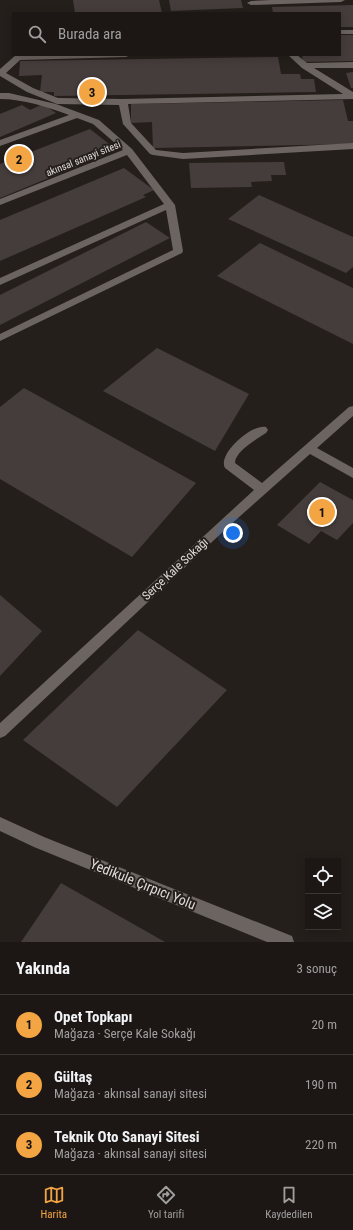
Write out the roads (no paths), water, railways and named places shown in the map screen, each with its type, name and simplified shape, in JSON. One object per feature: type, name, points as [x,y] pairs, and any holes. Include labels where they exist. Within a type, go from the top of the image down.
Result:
[{"type":"street","points":[[257,12],[251,1],[341,0]]},
{"type":"street","points":[[341,32],[353,32]]},
{"type":"street","points":[[57,101],[30,90],[1,73],[19,57],[72,56]]},
{"type":"street","points":[[293,56],[305,66],[353,96]]},
{"type":"street","points":[[305,66],[353,65]]},
{"type":"street","points":[[0,96],[8,96],[43,104],[96,122],[129,151],[170,205],[178,251],[0,338]]},
{"type":"street","points":[[43,104],[57,101],[123,102],[353,96]]},
{"type":"street","points":[[123,102],[127,124],[153,152],[183,156],[353,146]]},
{"type":"street","points":[[0,143],[77,115]]},
{"type":"street","name":"akınsal sanayi sitesi","points":[[0,202],[129,151]]},
{"type":"street","points":[[0,282],[170,205]]},
{"type":"street","name":"Serçe Kale Sokağı","points":[[0,732],[225,523],[353,410]]},
{"type":"street","points":[[262,430],[241,444],[229,459],[229,465],[263,490]]},
{"type":"street","points":[[310,449],[353,474]]},
{"type":"street","name":"Yedikule Çırpıcı Yolu","points":[[0,824],[39,842],[286,942]]},
{"type":"place","name":"Teknik Oto Sanayi Sitesi","points":[[92,92]]},
{"type":"place","name":"Gültaş","points":[[19,159]]},
{"type":"place","name":"Opet Topkapı","points":[[322,512]]}]
